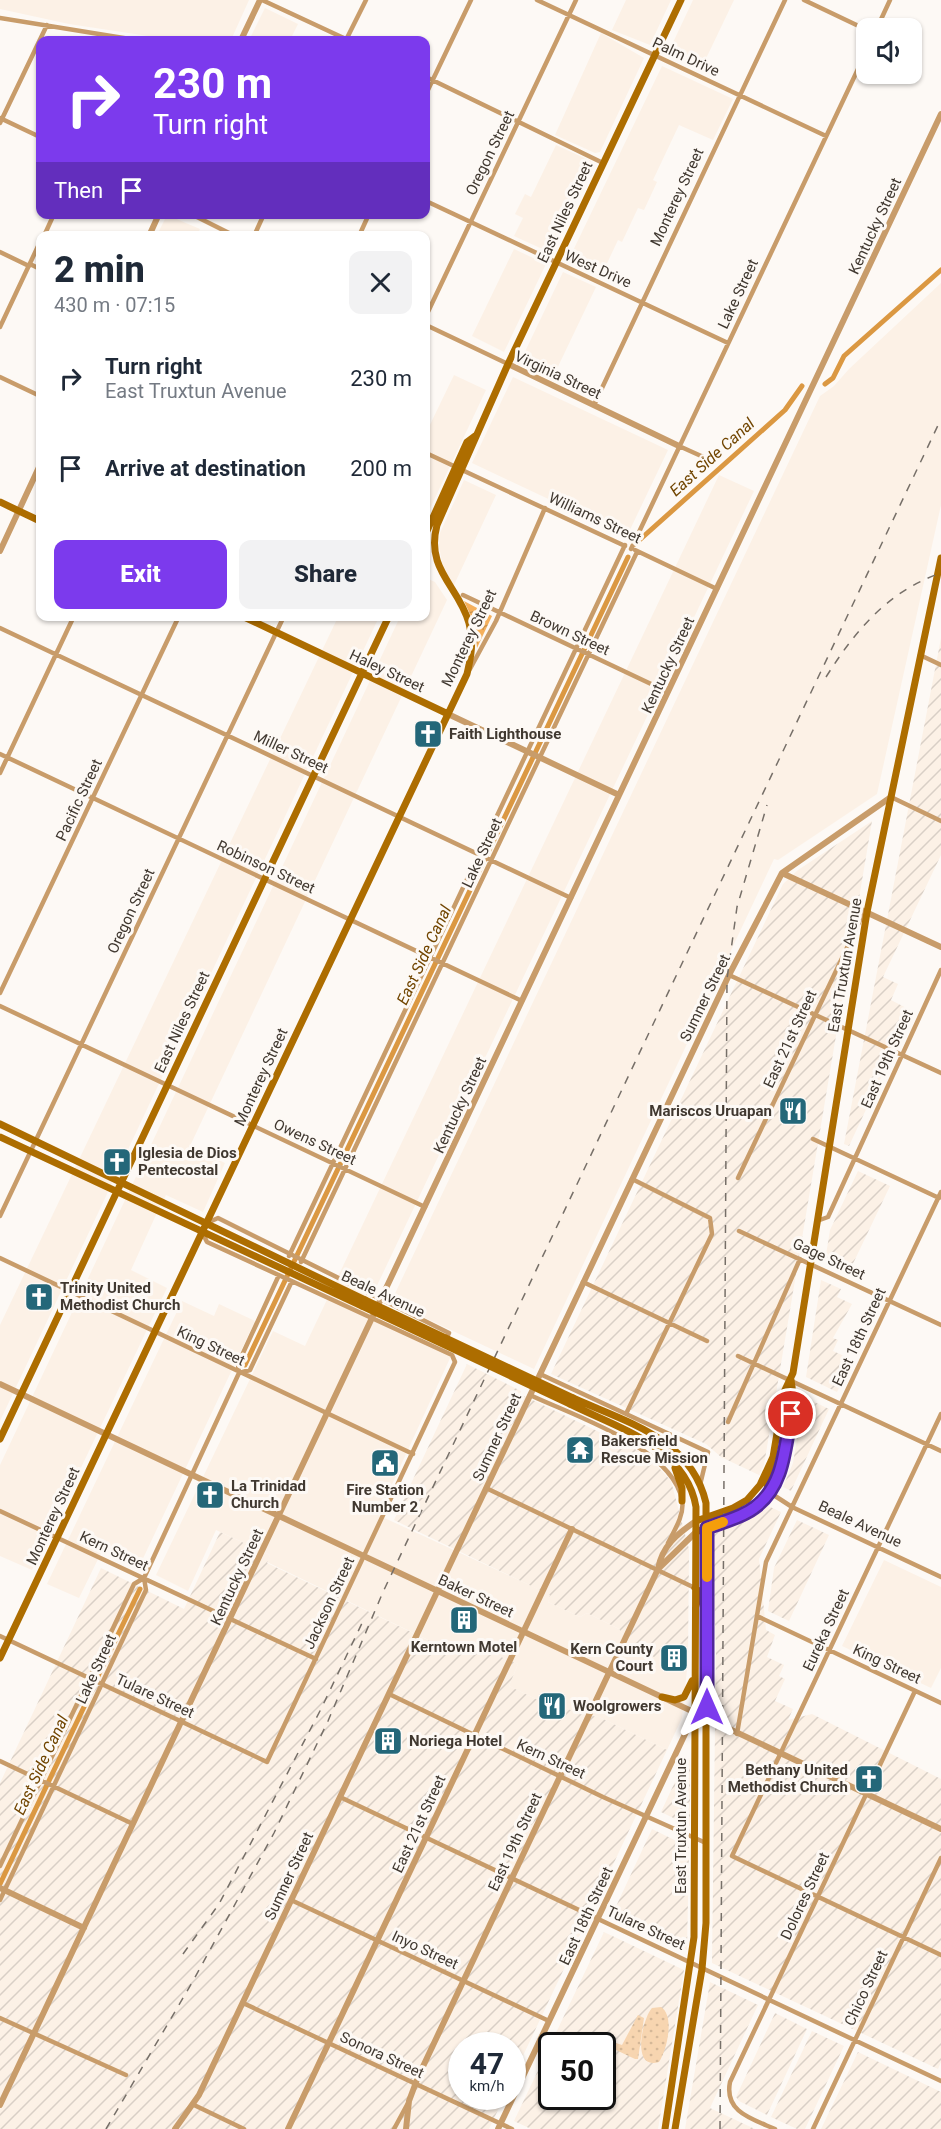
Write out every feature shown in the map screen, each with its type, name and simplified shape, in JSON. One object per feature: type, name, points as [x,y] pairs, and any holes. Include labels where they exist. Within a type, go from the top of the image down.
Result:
[{"type":"main road","name":"East Niles Street","points":[[430,525],[459,469],[475,444],[475,436],[508,364],[681,0]]},
{"type":"main road","name":"East Niles Street","points":[[459,469],[437,525],[434,540],[439,569],[470,624],[472,644],[467,674]]},
{"type":"main road","points":[[0,502],[36,520]]},
{"type":"main road","name":"East Truxtun Avenue","points":[[696,1521],[747,1500],[760,1485],[773,1457],[784,1392],[791,1380],[867,912],[941,558]]},
{"type":"main road","name":"Haley Street","points":[[252,621],[448,714]]},
{"type":"main road","name":"East Niles Street","points":[[0,1439],[387,621]]},
{"type":"main road","name":"Monterey Street","points":[[0,1658],[467,674]]},
{"type":"main road","name":"Beale Avenue","points":[[0,1124],[207,1223],[364,1303],[571,1401],[668,1442],[688,1462],[700,1485],[707,1528]]},
{"type":"main road","name":"Beale Avenue","points":[[0,1137],[202,1232],[364,1303]]},
{"type":"main road","points":[[217,1202],[215,1212],[218,1218]]},
{"type":"main road","points":[[193,1252],[200,1244],[207,1242]]},
{"type":"main road","name":"East Truxtun Avenue","points":[[665,2129],[692,1964],[694,1937],[696,1532],[754,1508],[769,1492],[779,1476],[794,1394],[791,1380]]},
{"type":"main road","name":"Beale Avenue","points":[[571,1401],[648,1443],[670,1458],[693,1492],[696,1532]]},
{"type":"main road","points":[[769,1492],[767,1485],[772,1475],[773,1457]]},
{"type":"main road","points":[[670,1458],[678,1475],[682,1501]]},
{"type":"main road","name":"East Truxtun Avenue","points":[[675,2129],[702,1969],[706,1923],[707,1528]]},
{"type":"main road","points":[[695,1588],[701,1596],[707,1620]]},
{"type":"main road","points":[[662,1697],[675,1700],[686,1696],[694,1664]]},
{"type":"main road","points":[[673,2081],[683,2083]]},
{"type":"street","points":[[243,36],[261,0],[338,36]]},
{"type":"street","points":[[349,36],[366,0]]},
{"type":"street","points":[[430,87],[471,0]]},
{"type":"street","name":"Palm Drive","points":[[537,0],[826,136]]},
{"type":"street","name":"Oregon Street","points":[[430,307],[576,0]]},
{"type":"street","name":"Monterey Street","points":[[594,405],[785,0]]},
{"type":"street","points":[[804,0],[856,25]]},
{"type":"street","points":[[882,18],[890,0]]},
{"type":"street","points":[[0,18],[113,36]]},
{"type":"street","points":[[41,36],[46,25]]},
{"type":"street","points":[[36,46],[1,120],[36,135]]},
{"type":"street","name":"Lake Street","points":[[631,549],[856,73]]},
{"type":"street","points":[[430,80],[603,162]]},
{"type":"street","name":"Kentucky Street","points":[[0,2105],[941,114]]},
{"type":"street","name":"West Drive","points":[[430,203],[728,343]]},
{"type":"street","points":[[201,219],[226,231]]},
{"type":"street","points":[[0,327],[36,251]]},
{"type":"street","points":[[0,252],[36,267]]},
{"type":"street","name":"Virginia Street","points":[[430,328],[679,446]]},
{"type":"street","points":[[0,377],[36,394]]},
{"type":"street","points":[[679,446],[710,460]]},
{"type":"street","name":"Williams Street","points":[[430,455],[717,589]]},
{"type":"street","points":[[0,551],[36,474]]},
{"type":"street","name":"Monterey Street","points":[[467,674],[484,646],[545,508]]},
{"type":"street","name":"Lake Street","points":[[289,1256],[625,545]]},
{"type":"street","name":"Lake Street","points":[[302,1262],[638,552]]},
{"type":"street","name":"Brown Street","points":[[463,595],[668,692]]},
{"type":"street","points":[[0,773],[72,621]]},
{"type":"street","name":"Pacific Street","points":[[0,993],[177,621]]},
{"type":"street","name":"Oregon Street","points":[[0,1216],[282,621]]},
{"type":"street","name":"Miller Street","points":[[0,628],[571,898]]},
{"type":"street","points":[[920,655],[941,665]]},
{"type":"street","name":"Haley Street","points":[[448,714],[619,795]]},
{"type":"street","name":"Robinson Street","points":[[0,754],[522,1001]]},
{"type":"street","points":[[891,797],[941,821]]},
{"type":"street","name":"Sumner Street","points":[[175,2129],[194,2105],[729,975],[782,873],[891,797]]},
{"type":"street","points":[[782,873],[941,947]]},
{"type":"street","name":"East 21st Street","points":[[738,1178],[861,916],[867,912]]},
{"type":"street","name":"East 19th Street","points":[[817,1221],[828,1217],[941,970]]},
{"type":"street","points":[[729,975],[941,1073]]},
{"type":"street","name":"Owens Street","points":[[0,1006],[425,1207]]},
{"type":"street","points":[[813,1139],[940,1199]]},
{"type":"street","points":[[626,1414],[712,1234],[710,1218],[632,1179]]},
{"type":"street","name":"East 18th Street","points":[[737,1734],[766,1562],[940,1199],[941,1192]]},
{"type":"street","points":[[202,1232],[207,1242],[441,1350],[449,1333],[289,1256],[218,1218],[207,1223]]},
{"type":"street","name":"Gage Street","points":[[739,1230],[941,1325]]},
{"type":"street","name":"King Street","points":[[0,1258],[413,1454]]},
{"type":"street","points":[[728,1422],[800,1259]]},
{"type":"street","name":"Lake Street","points":[[0,1900],[2,1889],[54,1787],[146,1590],[144,1578],[239,1373],[238,1364],[279,1275]]},
{"type":"street","name":"Lake Street","points":[[239,1373],[250,1370],[292,1281]]},
{"type":"street","points":[[583,1282],[707,1341]]},
{"type":"street","name":"Jackson Street","points":[[267,1762],[455,1362],[452,1355],[441,1350]]},
{"type":"street","points":[[738,1356],[941,1451]]},
{"type":"street","points":[[540,1374],[708,1452],[700,1485]]},
{"type":"street","name":"Baker Street","points":[[0,1384],[941,1829]]},
{"type":"street","points":[[530,1395],[651,1454],[673,1478],[682,1501],[680,1515],[668,1544]]},
{"type":"street","name":"Eureka Street","points":[[818,1897],[732,1856],[941,1414]]},
{"type":"street","points":[[486,1488],[695,1588]]},
{"type":"street","name":"Beale Avenue","points":[[769,1492],[792,1507],[941,1577]]},
{"type":"street","name":"Kern Street","points":[[0,1512],[316,1659]]},
{"type":"street","name":"East 19th Street","points":[[406,2129],[409,2101],[415,2084],[658,1569],[660,1557],[668,1544],[696,1521]]},
{"type":"street","name":"East 21st Street","points":[[288,2129],[572,1529]]},
{"type":"street","name":"East 19th Street","points":[[658,1569],[696,1532]]},
{"type":"street","name":"Lake Street","points":[[0,1866],[134,1584],[144,1578]]},
{"type":"street","name":"King Street","points":[[757,1616],[941,1703]]},
{"type":"street","name":"Tulare Street","points":[[0,1636],[267,1762]]},
{"type":"street","name":"Dolores Street","points":[[775,2129],[739,2113],[730,2099],[730,2082],[915,1691]]},
{"type":"street","name":"Kern Street","points":[[388,1694],[646,1817],[706,1843]]},
{"type":"street","name":"East 18th Street","points":[[499,2126],[695,1713]]},
{"type":"street","points":[[0,1761],[133,1824]]},
{"type":"street","name":"Tulare Street","points":[[340,1797],[941,2081]]},
{"type":"street","name":"Chico Street","points":[[813,2129],[941,1858]]},
{"type":"street","points":[[2,1889],[84,1928]]},
{"type":"street","points":[[818,1897],[941,1955]]},
{"type":"street","name":"Inyo Street","points":[[291,1900],[549,2021]]},
{"type":"street","name":"Sonora Street","points":[[243,2002],[499,2126],[512,2129]]},
{"type":"street","points":[[0,2018],[126,2075]]},
{"type":"street","points":[[394,2129],[409,2101]]},
{"type":"street","points":[[194,2105],[244,2129]]},
{"type":"shaded area","points":[[0,0],[249,0],[233,36],[148,36],[69,24],[0,9]]},
{"type":"shaded area","points":[[626,0],[671,0],[650,45],[612,30]]},
{"type":"shaded area","points":[[693,0],[734,0],[701,69],[672,55],[669,51]]},
{"type":"shaded area","points":[[265,8],[298,24],[292,36],[251,36]]},
{"type":"shaded area","points":[[601,33],[644,58],[600,152],[595,153],[555,135]]},
{"type":"shaded area","points":[[662,66],[733,99],[713,140],[679,125],[653,180],[657,182],[644,210],[638,208],[622,242],[618,240],[602,274],[569,259]]},
{"type":"shaded area","points":[[556,145],[591,161],[593,165],[551,253],[514,236],[523,218],[515,214],[525,194],[531,197]]},
{"type":"shaded area","points":[[165,219],[176,219],[200,229],[199,231],[159,231]]},
{"type":"shaded area","points":[[514,249],[546,264],[504,352],[472,336]]},
{"type":"shaded area","points":[[563,272],[596,287],[554,375],[521,360]]},
{"type":"shaded area","points":[[941,283],[941,505],[877,794],[778,860],[774,859],[534,1369],[391,1302],[820,396],[834,386],[849,369]]},
{"type":"shaded area","points":[[454,375],[486,390],[430,509],[430,425]]},
{"type":"shaded area","points":[[513,377],[668,450],[627,536],[472,463]]},
{"type":"shaded area","points":[[719,475],[754,491],[364,1313],[451,1356],[378,1515],[551,1595],[548,1602],[580,1617],[587,1613],[619,1629],[632,1646],[664,1661],[674,1653],[688,1660],[682,1718],[667,1750],[599,1717],[579,1714],[547,1699],[544,1703],[509,1686],[518,1664],[468,1643],[457,1654],[267,1562],[270,1555],[216,1530],[188,1591],[156,1575],[273,1331],[305,1346]]},
{"type":"shaded area","points":[[464,480],[496,495],[454,585],[444,573],[439,546],[440,533]]},
{"type":"shaded area","points":[[430,580],[435,582],[447,600],[190,1146],[225,1163],[203,1212],[166,1195],[155,1217],[131,1270],[167,1288],[32,1570],[0,1556],[0,1465],[398,621],[430,621]]},
{"type":"shaded area","points":[[336,621],[377,621],[0,1421],[0,1325]]},
{"type":"shaded area","points":[[941,638],[941,855],[883,977],[898,984],[891,1000],[912,1011],[849,1146],[844,1144]]},
{"type":"shaded area","points":[[872,821],[764,1465],[759,1475],[721,1457],[706,1444],[551,1374],[783,884],[798,870]]},
{"type":"shaded area","points":[[858,1171],[890,1186],[849,1272],[825,1261],[830,1230]]},
{"type":"shaded area","points":[[821,1280],[841,1289],[837,1297],[852,1304],[833,1338],[838,1340],[833,1351],[853,1360],[837,1392],[806,1377]]},
{"type":"shaded area","points":[[182,1301],[214,1316],[219,1304],[255,1321],[139,1567],[102,1551],[79,1598],[47,1584]]},
{"type":"shaded area","points":[[467,1364],[521,1391],[520,1394],[647,1455],[671,1481],[689,1549],[688,1660],[674,1653],[664,1662],[632,1646],[619,1629],[587,1613],[580,1617],[548,1602],[550,1595],[394,1520]]},
{"type":"shaded area","points":[[804,1397],[829,1409],[791,1491],[783,1487],[793,1463]]},
{"type":"shaded area","points":[[766,1505],[781,1512],[759,1559],[766,1630],[775,1635],[767,1657],[784,1665],[779,1676],[785,1679],[775,1701],[793,1709],[788,1720],[812,1714],[941,1779],[941,2062],[938,2069],[712,1963],[716,1650],[712,1532],[753,1515]]},
{"type":"shaded area","points":[[797,1520],[829,1535],[789,1621],[768,1611],[774,1568]]},
{"type":"shaded area","points":[[220,1532],[270,1555],[267,1563],[457,1654],[468,1643],[518,1664],[509,1686],[544,1703],[547,1699],[579,1714],[599,1717],[667,1750],[526,2049],[526,2032],[448,2032],[448,2110],[498,2110],[489,2129],[0,2129],[0,1783],[101,1568],[184,1609]]},
{"type":"shaded area","points":[[884,1560],[941,1587],[941,1668],[931,1688],[842,1646]]},
{"type":"shaded area","points":[[686,1758],[690,1760],[690,1826],[661,1812]]},
{"type":"shaded area","points":[[652,1829],[689,1847],[687,1950],[612,1915]]},
{"type":"shaded area","points":[[604,1932],[684,1970],[658,2129],[531,2129],[514,2121],[519,2110],[526,2110],[526,2096],[538,2071],[538,2110],[616,2110],[616,2032],[556,2032]]},
{"type":"shaded area","points":[[710,1982],[758,2005],[710,2108],[755,2129],[685,2129]]},
{"type":"shaded area","points":[[661,2007],[668,2018],[667,2042],[659,2062],[650,2063],[644,2059],[642,2051],[643,2031],[652,2008]]},
{"type":"shaded area","points":[[775,2013],[807,2029],[767,2115],[739,2101],[736,2097]]},
{"type":"shaded area","points":[[638,2015],[644,2018],[638,2059],[616,2050],[616,2043],[622,2045]]},
{"type":"shaded area","points":[[812,2031],[844,2046],[805,2129],[797,2129],[771,2117]]},
{"type":"shaded area","points":[[858,2052],[941,2092],[941,2129],[821,2129]]},
{"type":"green space","points":[[464,601],[492,616],[477,648],[475,625]]},
{"type":"waterway","name":"East Side Canal","points":[[825,384],[833,378],[844,356],[941,270]]},
{"type":"waterway","name":"East Side Canal","points":[[635,544],[785,410],[802,386]]},
{"type":"waterway","name":"East Side Canal","points":[[245,1365],[628,557]]},
{"type":"waterway","name":"East Side Canal","points":[[97,1678],[140,1589]]},
{"type":"waterway","name":"East Side Canal","points":[[0,1884],[92,1690]]},
{"type":"railway","points":[[106,2129],[193,1981],[274,1833],[328,1721],[383,1592],[941,419]]},
{"type":"railway","points":[[826,677],[874,614],[905,590],[941,573]]},
{"type":"railway","points":[[720,2129],[727,979],[737,907],[767,805]]},
{"type":"railway","points":[[183,1954],[219,1904],[321,1709],[364,1619]]},
{"type":"slow traffic","points":[[707,1577],[707,1528],[723,1522]]},
{"type":"place","name":"Faith Lighthouse","points":[[428,734]]},
{"type":"place","name":"Mariscos Uruapan","points":[[793,1111]]},
{"type":"place","name":"Iglesia de Dios Pentecostal","points":[[117,1162]]},
{"type":"place","name":"Trinity United Methodist Church","points":[[39,1297]]},
{"type":"place","name":"Bakersfield Rescue Mission","points":[[580,1450]]},
{"type":"place","name":"Fire Station Number 2","points":[[385,1463]]},
{"type":"place","name":"La Trinidad Church","points":[[210,1495]]},
{"type":"place","name":"Kerntown Motel","points":[[464,1620]]},
{"type":"place","name":"Kern County Court","points":[[674,1658]]},
{"type":"place","name":"Woolgrowers","points":[[552,1706]]},
{"type":"place","name":"Noriega Hotel","points":[[388,1741]]},
{"type":"place","name":"Bethany United Methodist Church","points":[[869,1779]]},
{"type":"route","points":[[707,1707],[707,1528],[743,1514],[764,1499],[779,1476],[791,1414]]}]
